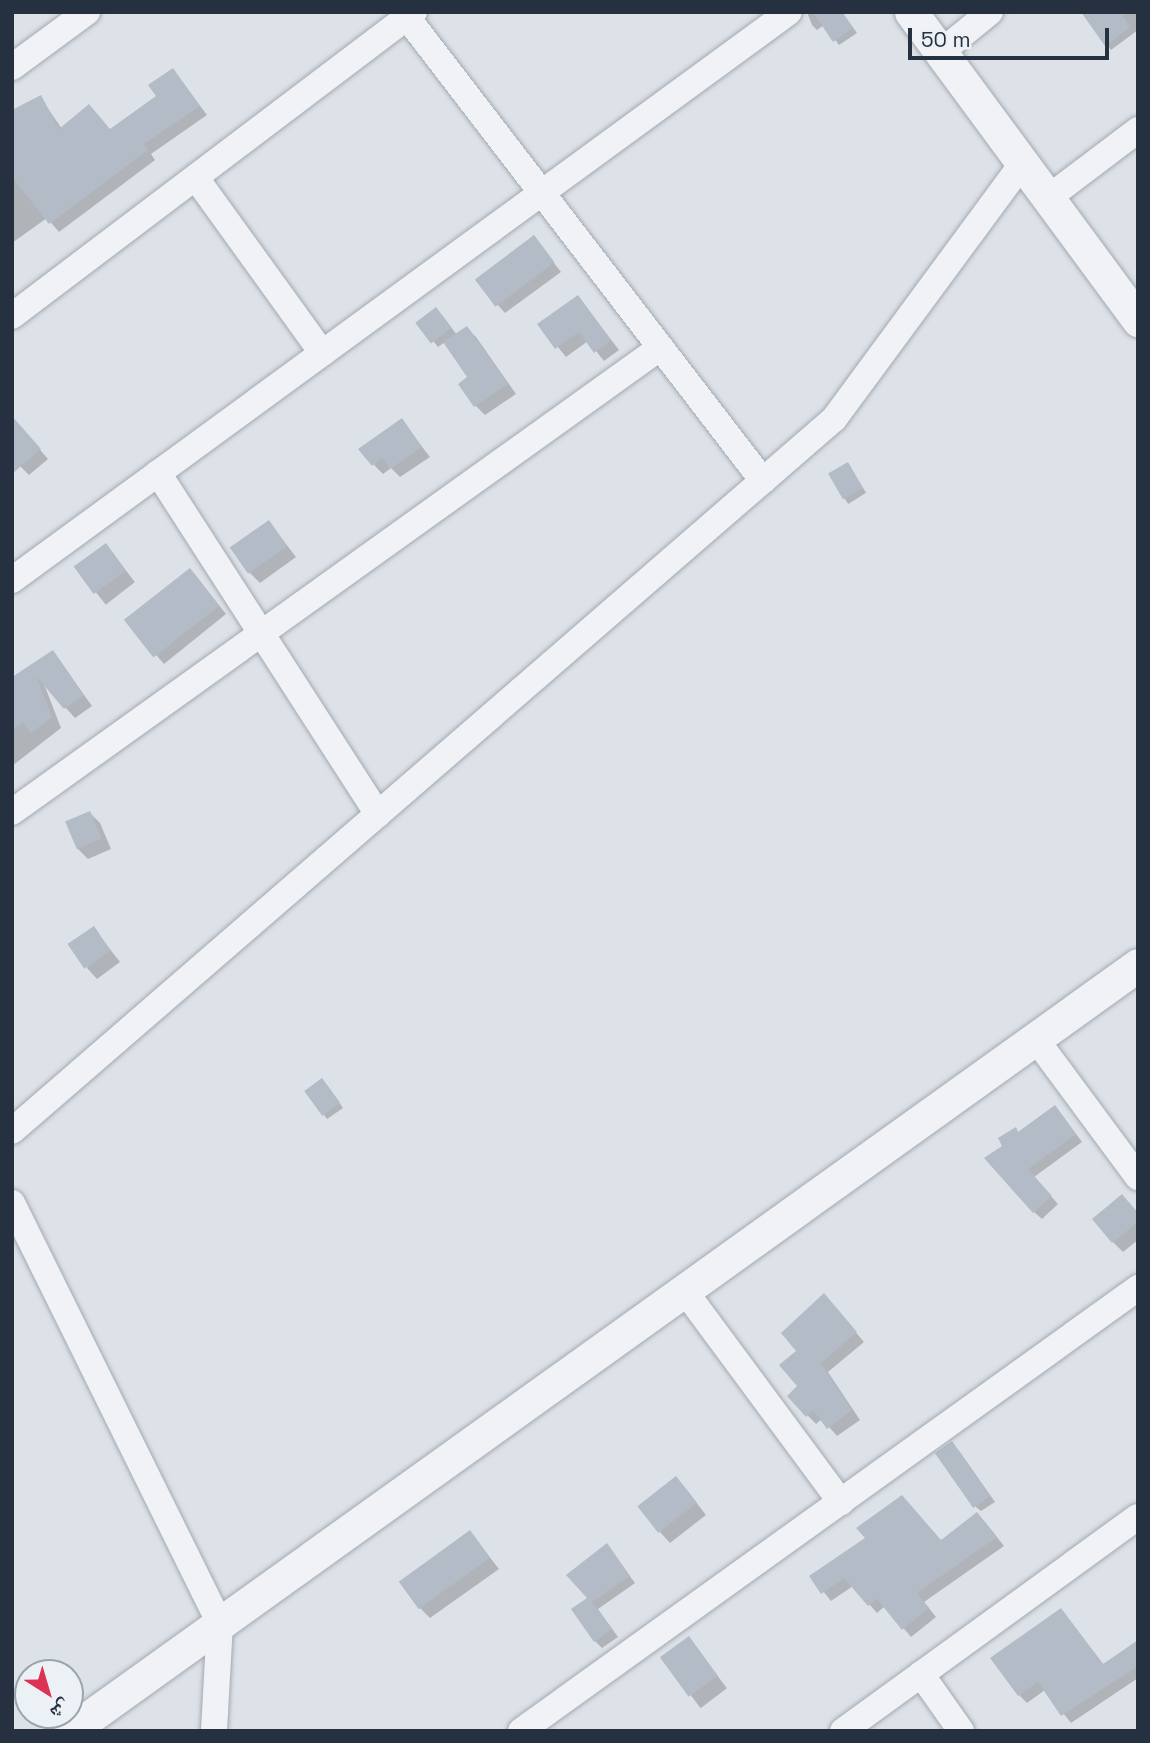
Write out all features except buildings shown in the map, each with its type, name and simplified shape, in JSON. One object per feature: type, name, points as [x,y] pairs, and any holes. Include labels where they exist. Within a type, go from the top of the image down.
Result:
[{"type":"street","points":[[12,67],[87,12]]},
{"type":"street","points":[[12,580],[789,12]]},
{"type":"street","points":[[911,12],[1138,320]]},
{"type":"street","points":[[941,52],[990,12]]},
{"type":"street","points":[[12,316],[408,14],[763,481]]},
{"type":"street","points":[[1048,198],[1138,130]]},
{"type":"street","points":[[12,1131],[834,419],[1023,163]]},
{"type":"street","points":[[196,178],[322,353]]},
{"type":"street","points":[[12,812],[661,348]]},
{"type":"street","points":[[158,473],[378,814]]},
{"type":"street","points":[[70,1731],[1138,965]]},
{"type":"street","points":[[1035,1038],[1138,1177]]},
{"type":"street","points":[[12,1203],[220,1623],[214,1731]]},
{"type":"street","points":[[521,1731],[1138,1288]]},
{"type":"street","points":[[684,1290],[841,1502]]},
{"type":"street","points":[[843,1731],[1138,1517]]},
{"type":"street","points":[[921,1674],[961,1731]]}]
